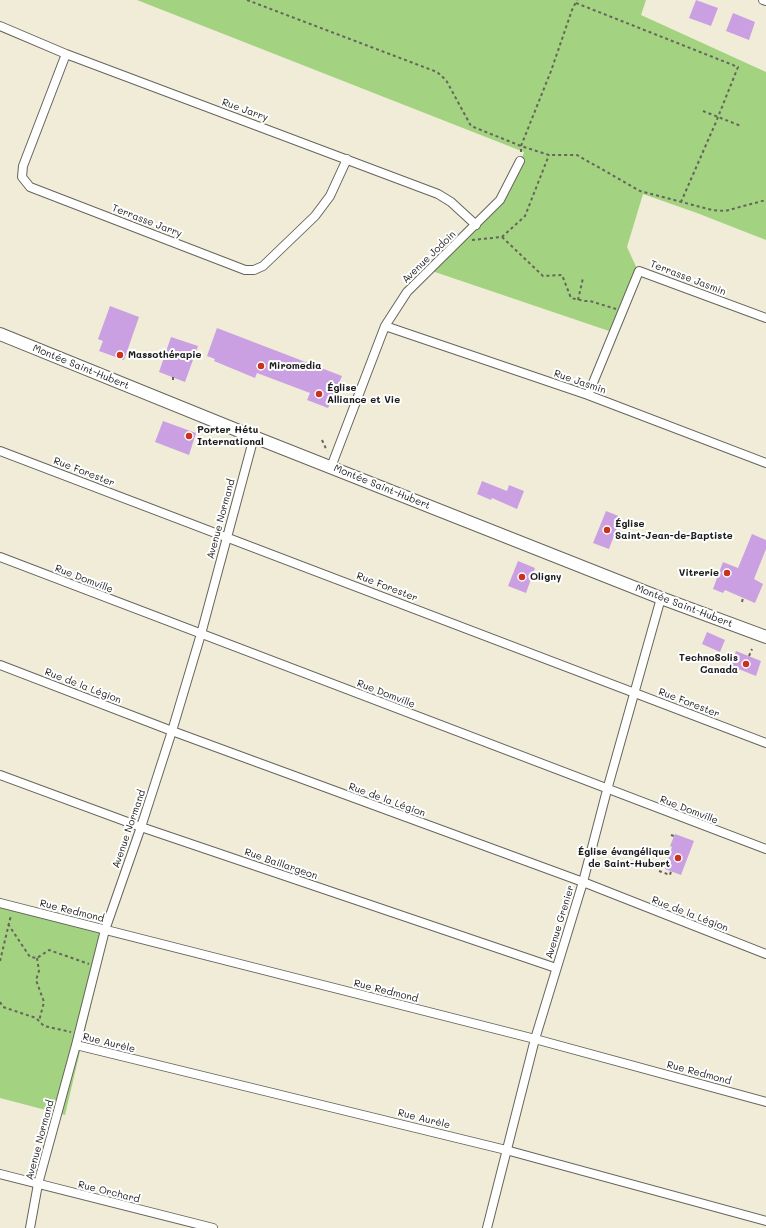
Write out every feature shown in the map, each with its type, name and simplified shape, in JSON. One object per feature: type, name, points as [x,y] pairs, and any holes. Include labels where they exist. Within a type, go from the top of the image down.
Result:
[{"type":"street","name":"Rue Jarry","points":[[0,26],[66,54],[438,194],[451,202],[476,225]]},
{"type":"street","name":"Terrasse Jarry","points":[[66,54],[23,166],[22,177],[30,187],[245,270],[254,270],[263,266],[315,216],[330,196],[347,159]]},
{"type":"street","name":"Avenue Jodoin","points":[[331,467],[385,326],[407,292],[500,200],[520,160]]},
{"type":"street","name":"Terrasse Jasmin","points":[[588,395],[639,271],[766,318]]},
{"type":"street","name":"Rue Jasmin","points":[[385,326],[588,395],[766,463]]},
{"type":"street","name":"Montée Saint-Hubert","points":[[0,334],[254,437],[661,598],[766,637]]},
{"type":"street","name":"Avenue Normand","points":[[30,1228],[38,1184],[79,1034],[105,930],[141,827],[172,731],[201,634],[254,437]]},
{"type":"street","name":"Rue Forester","points":[[0,451],[766,743]]},
{"type":"street","name":"Rue Domville","points":[[0,557],[766,850]]},
{"type":"street","name":"Avenue Grenier","points":[[487,1228],[535,1038],[583,882],[607,790],[661,598]]},
{"type":"street","name":"Rue de la Légion","points":[[0,665],[172,731],[583,882],[766,954]]},
{"type":"street","name":"Rue Baillargeon","points":[[0,775],[141,827],[556,968]]},
{"type":"street","name":"Rue Redmond","points":[[0,903],[535,1038],[766,1102]]},
{"type":"street","name":"Rue Aurèle","points":[[76,1045],[506,1150],[766,1221]]},
{"type":"street","name":"Rue Orchard","points":[[0,1174],[212,1228]]},
{"type":"path","points":[[247,0],[437,72],[446,80],[471,126],[521,146],[549,155],[576,155],[640,191],[712,210],[725,211],[766,200]]},
{"type":"path","points":[[521,146],[551,71],[572,10],[577,1],[738,67],[681,202]]},
{"type":"path","points":[[703,111],[741,126]]},
{"type":"path","points":[[459,241],[502,237],[525,216],[549,155]]},
{"type":"path","points":[[502,237],[543,276],[562,275],[571,298],[590,301],[622,311]]},
{"type":"path","points":[[578,300],[583,278]]},
{"type":"path","points":[[742,602],[743,598]]},
{"type":"path","points":[[749,656],[752,650]]},
{"type":"path","points":[[659,871],[670,875],[671,871]]},
{"type":"path","points":[[0,961],[13,906]]},
{"type":"path","points":[[8,924],[30,957],[37,958],[49,950],[96,966]]},
{"type":"path","points":[[37,958],[39,971],[36,980],[44,1002],[39,1021]]},
{"type":"path","points":[[0,1002],[3,1007],[36,1018],[44,1026],[79,1034]]},
{"type":"green space","points":[[137,0],[646,0],[641,15],[766,72],[766,240],[643,194],[627,247],[638,271],[612,332],[432,271],[502,202],[515,179],[524,152]]},
{"type":"green space","points":[[0,900],[109,929],[65,1115],[0,1098]]},
{"type":"building","points":[[696,0],[718,8],[711,26],[689,18]]},
{"type":"building","points":[[733,13],[755,22],[749,40],[726,31]]},
{"type":"building","points":[[110,306],[139,317],[124,360],[99,351],[103,341],[98,339]]},
{"type":"building","points":[[217,328],[342,376],[328,408],[307,400],[310,393],[257,373],[255,378],[214,361],[215,359],[207,356]]},
{"type":"building","points":[[171,337],[198,346],[185,382],[159,372]]},
{"type":"building","points":[[163,421],[196,433],[189,455],[155,442]]},
{"type":"building","points":[[482,481],[507,491],[509,485],[524,491],[517,509],[492,498],[491,500],[477,494]]},
{"type":"building","name":"Église Saint-Jean-de-Baptiste","points":[[606,511],[621,517],[609,549],[593,543]]},
{"type":"building","points":[[752,534],[766,540],[766,549],[754,579],[763,584],[755,603],[725,590],[723,593],[713,589],[723,562],[738,568]]},
{"type":"building","name":"Oligny","points":[[518,561],[535,568],[526,593],[508,586]]},
{"type":"building","points":[[707,632],[725,640],[720,652],[702,644]]},
{"type":"building","name":"TechnoSolis Canada","points":[[736,651],[761,661],[756,676],[731,666]]},
{"type":"building","name":"Église évangélique de Saint-Hubert","points":[[675,834],[694,841],[681,875],[665,869],[672,847],[670,846]]},
{"type":"place","name":"Massothérapie","points":[[120,355]]},
{"type":"place","name":"Miromedia","points":[[261,366]]},
{"type":"place","name":"Église Alliance et Vie","points":[[319,394]]},
{"type":"place","name":"Porter Hétu International","points":[[189,436]]},
{"type":"place","name":"Église Saint-Jean-de-Baptiste","points":[[607,530]]},
{"type":"place","name":"Vitrerie","points":[[727,573]]},
{"type":"place","name":"Oligny","points":[[522,577]]},
{"type":"place","name":"TechnoSolis Canada","points":[[746,664]]},
{"type":"place","name":"Église évangélique de Saint-Hubert","points":[[678,858]]}]
